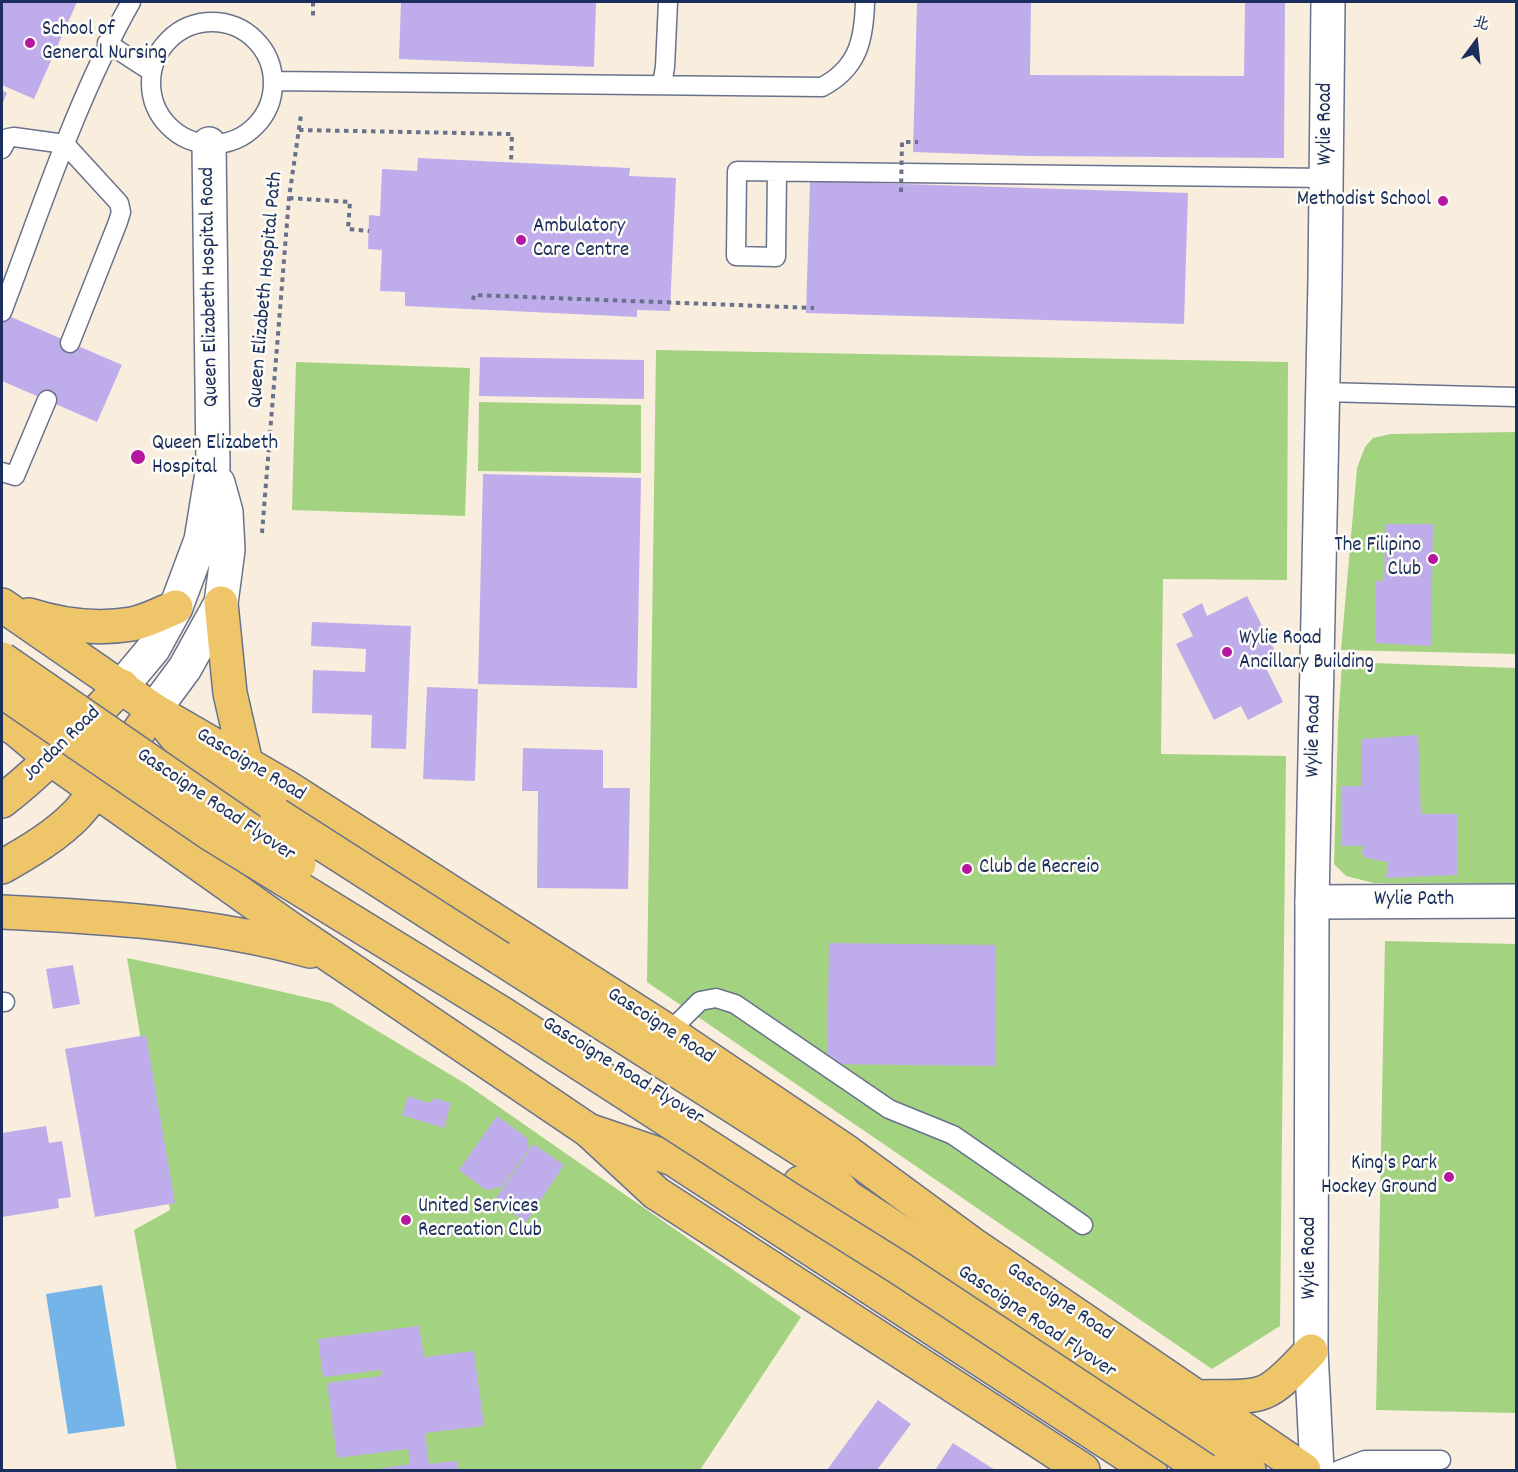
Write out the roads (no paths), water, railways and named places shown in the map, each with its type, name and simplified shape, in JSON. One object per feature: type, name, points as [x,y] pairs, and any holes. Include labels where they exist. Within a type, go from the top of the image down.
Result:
[{"type":"main road","points":[[221,603],[230,693],[246,763]]},
{"type":"main road","points":[[3,606],[58,624],[88,627],[132,624],[176,607]]},
{"type":"main road","name":"Gascoigne Road","points":[[3,606],[154,710],[246,763],[669,1032],[837,1146],[975,1246],[1304,1470]]},
{"type":"main road","name":"Gascoigne Road Flyover","points":[[2,659],[223,813],[502,996],[800,1183],[846,1196],[996,1294],[1249,1470]]},
{"type":"main road","name":"Jordan Road","points":[[2,801],[51,759],[122,686]]},
{"type":"main road","name":"Gascoigne Road Flyover","points":[[2,691],[208,833],[503,1014],[901,1269],[1204,1470]]},
{"type":"main road","points":[[2,867],[36,847],[76,815],[154,710],[187,751],[231,784],[816,1159],[846,1196]]},
{"type":"main road","points":[[2,720],[51,759],[288,927],[588,1130],[656,1193],[1083,1470]]},
{"type":"main road","points":[[2,912],[121,920],[224,932],[279,942],[338,959]]},
{"type":"main road","points":[[588,1130],[674,1160],[1150,1470]]},
{"type":"main road","points":[[1197,1397],[1251,1395],[1265,1392],[1311,1351]]},
{"type":"street","name":"Wylie Road","points":[[1317,1470],[1311,1351],[1312,902],[1323,392],[1328,2]]},
{"type":"street","name":"Queen Elizabeth Hospital Road","points":[[122,686],[153,649],[176,607],[201,540],[213,467],[209,144]]},
{"type":"street","name":"Queen Elizabeth Hospital Road","points":[[154,710],[185,668],[221,603],[228,550],[226,512],[213,467]]},
{"type":"street","name":"Wylie Path","points":[[1312,902],[1516,901]]},
{"type":"lane","points":[[4,300],[107,43],[131,2]]},
{"type":"lane","points":[[662,84],[668,2]]},
{"type":"lane","points":[[273,81],[822,87],[837,79],[856,55],[862,40],[865,2]]},
{"type":"lane","points":[[208,22],[225,24],[240,29],[254,38],[264,51],[273,81],[270,101],[261,119],[247,133],[229,141],[209,144],[189,139],[172,128],[158,112],[152,93],[152,72],[157,57],[166,43],[178,33],[192,25],[208,22]]},
{"type":"lane","points":[[107,43],[152,72]]},
{"type":"lane","points":[[2,149],[5,141],[14,136],[65,144],[119,203],[121,212],[118,222],[70,343]]},
{"type":"lane","points":[[777,172],[776,257],[736,256],[737,171],[1326,178]]},
{"type":"lane","points":[[1323,392],[1516,397]]},
{"type":"lane","points":[[2,472],[15,476],[47,400]]},
{"type":"lane","points":[[669,1032],[700,1001],[716,998],[735,1004],[889,1109],[954,1135],[1083,1226]]},
{"type":"lane","points":[[1339,1470],[1365,1460],[1441,1460]]},
{"type":"water","points":[[102,1285],[125,1426],[68,1434],[46,1294]]},
{"type":"place","name":"School of General Nursing","points":[[30,43]]},
{"type":"place","name":"Methodist School","points":[[1443,201]]},
{"type":"place","name":"Ambulatory Care Centre","points":[[521,240]]},
{"type":"place","name":"Queen Elizabeth Hospital","points":[[138,457]]},
{"type":"place","name":"The Filipino Club","points":[[1433,559]]},
{"type":"place","name":"Wylie Road Ancillary Building","points":[[1227,652]]},
{"type":"place","name":"Club de Recreio","points":[[967,869]]},
{"type":"place","name":"King's Park Hockey Ground","points":[[1449,1177]]},
{"type":"place","name":"United Services Recreation Club","points":[[406,1220]]}]
